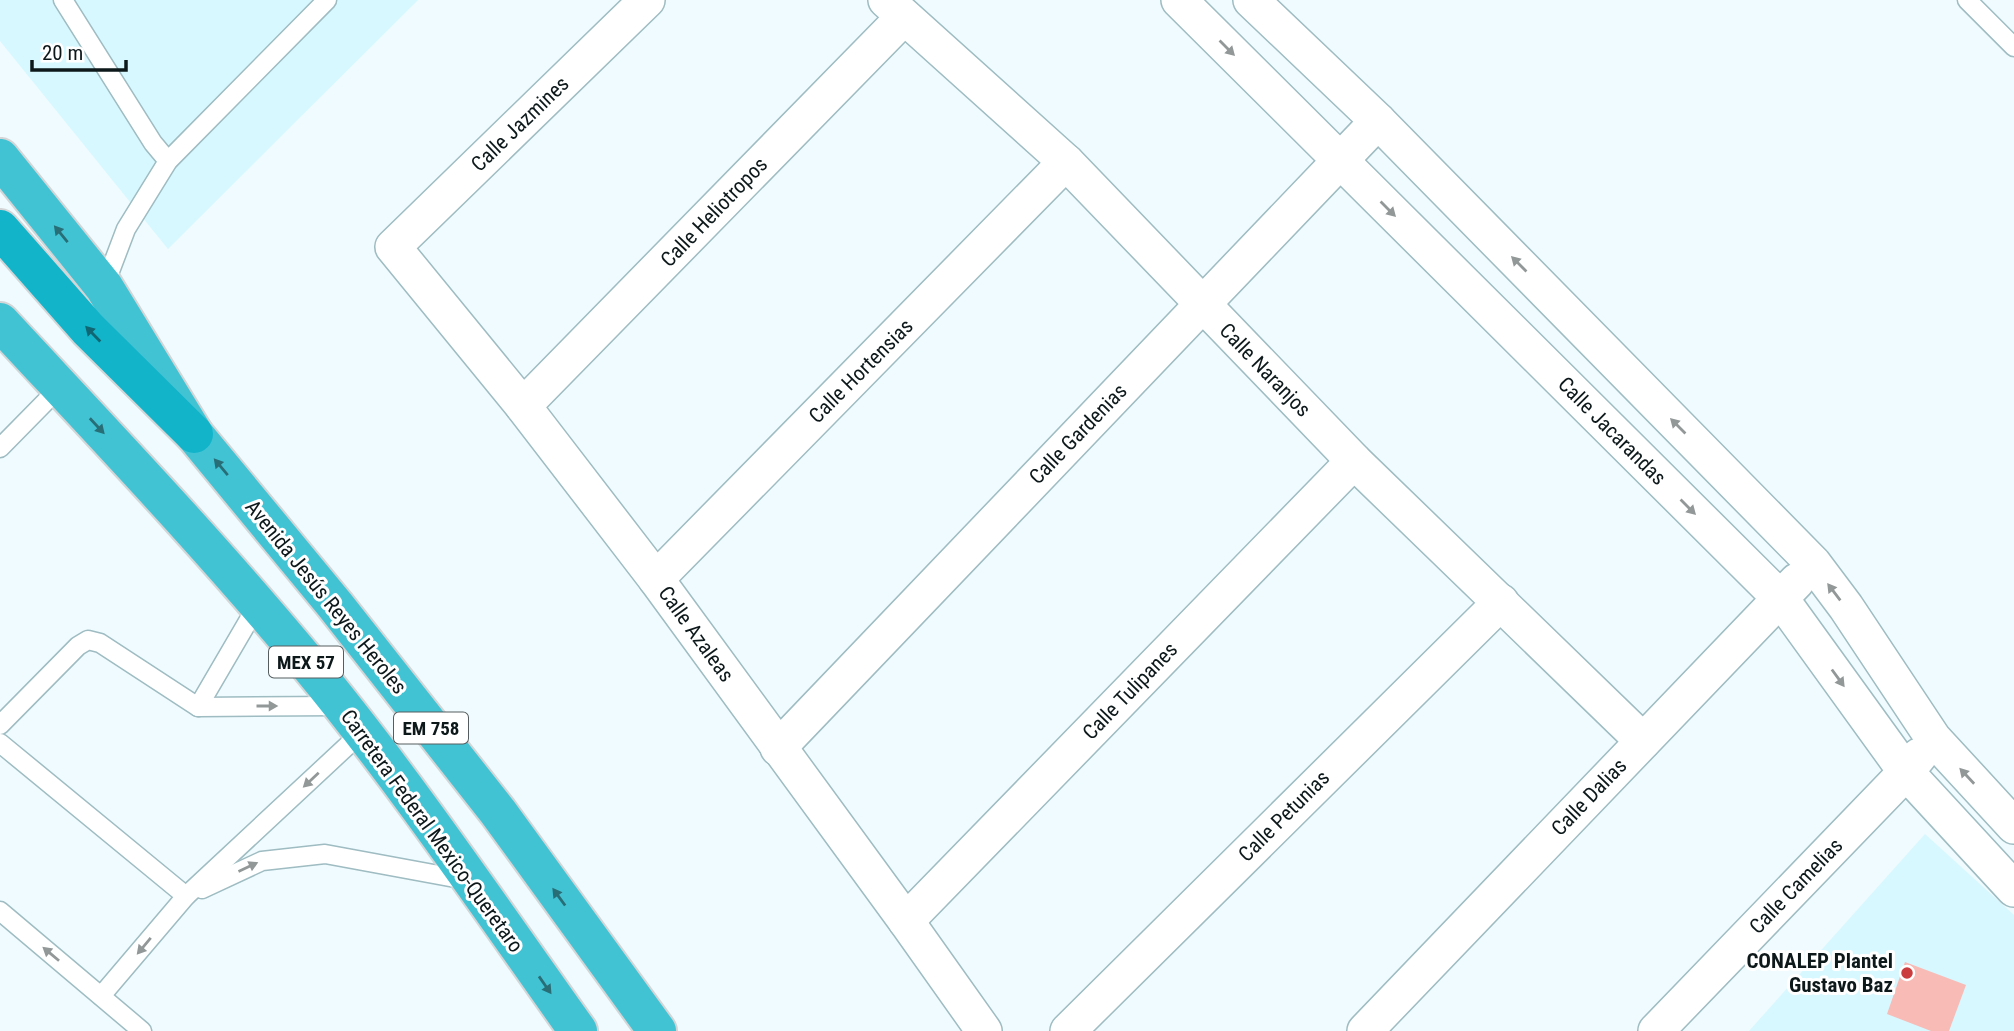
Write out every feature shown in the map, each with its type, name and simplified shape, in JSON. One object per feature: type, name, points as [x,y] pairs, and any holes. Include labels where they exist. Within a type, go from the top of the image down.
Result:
[{"type":"highway","points":[[0,158],[104,287],[194,434]]},
{"type":"highway","points":[[0,229],[88,329],[194,434]]},
{"type":"highway","name":"Carretera Federal Mexico-Queretaro","points":[[0,322],[148,480],[306,661],[471,881],[578,1031]]},
{"type":"highway","name":"Avenida Jesús Reyes Heroles","points":[[194,434],[335,605],[498,813],[657,1031]]},
{"type":"street","name":"Calle Jazmines","points":[[393,247],[647,0]]},
{"type":"street","name":"Calle Jacarandas","points":[[1178,0],[1781,599],[1906,772],[2014,889]]},
{"type":"street","points":[[1251,0],[1378,121],[1813,563],[1846,607],[1933,738],[2014,825]]},
{"type":"street","name":"Calle Naranjos","points":[[895,9],[1066,162],[1354,461],[1643,741]]},
{"type":"street","name":"Calle Heliotropos","points":[[523,406],[895,9]]},
{"type":"street","name":"Calle Gardenias","points":[[778,748],[1378,121]]},
{"type":"street","name":"Calle Hortensias","points":[[656,579],[1066,162]]},
{"type":"street","name":"Calle Azaleas","points":[[393,247],[523,406],[656,579],[984,1031]]},
{"type":"street","name":"Calle Tulipanes","points":[[906,921],[1354,461]]},
{"type":"street","name":"Calle Dalias","points":[[1366,1031],[1813,563]]},
{"type":"street","name":"Calle Petunias","points":[[1068,1031],[1501,602]]},
{"type":"street","name":"Calle Camelias","points":[[1656,1031],[1906,772],[1933,738]]},
{"type":"lane","points":[[63,0],[153,143],[168,161]]},
{"type":"lane","points":[[104,287],[126,229],[168,161],[327,0]]},
{"type":"lane","points":[[1966,0],[2014,47]]},
{"type":"lane","points":[[0,448],[60,387]]},
{"type":"lane","points":[[198,707],[257,606]]},
{"type":"lane","points":[[0,725],[78,646],[88,640],[100,643],[198,707],[351,720]]},
{"type":"lane","points":[[101,996],[186,896],[351,720]]},
{"type":"lane","points":[[0,743],[186,896]]},
{"type":"lane","points":[[186,896],[262,861],[325,853],[471,881]]},
{"type":"lane","points":[[0,911],[142,1031]]},
{"type":"shaded area","points":[[0,0],[418,0],[168,249],[0,41]]},
{"type":"shaded area","name":"CONALEP Plantel Gustavo Baz","points":[[1925,834],[2014,915],[2014,1031],[1749,1031]]},
{"type":"building","points":[[1905,962],[1966,985],[1949,1031],[1931,1031],[1887,1014]]},
{"type":"place","name":"CONALEP Plantel Gustavo Baz","points":[[1907,973]]}]
